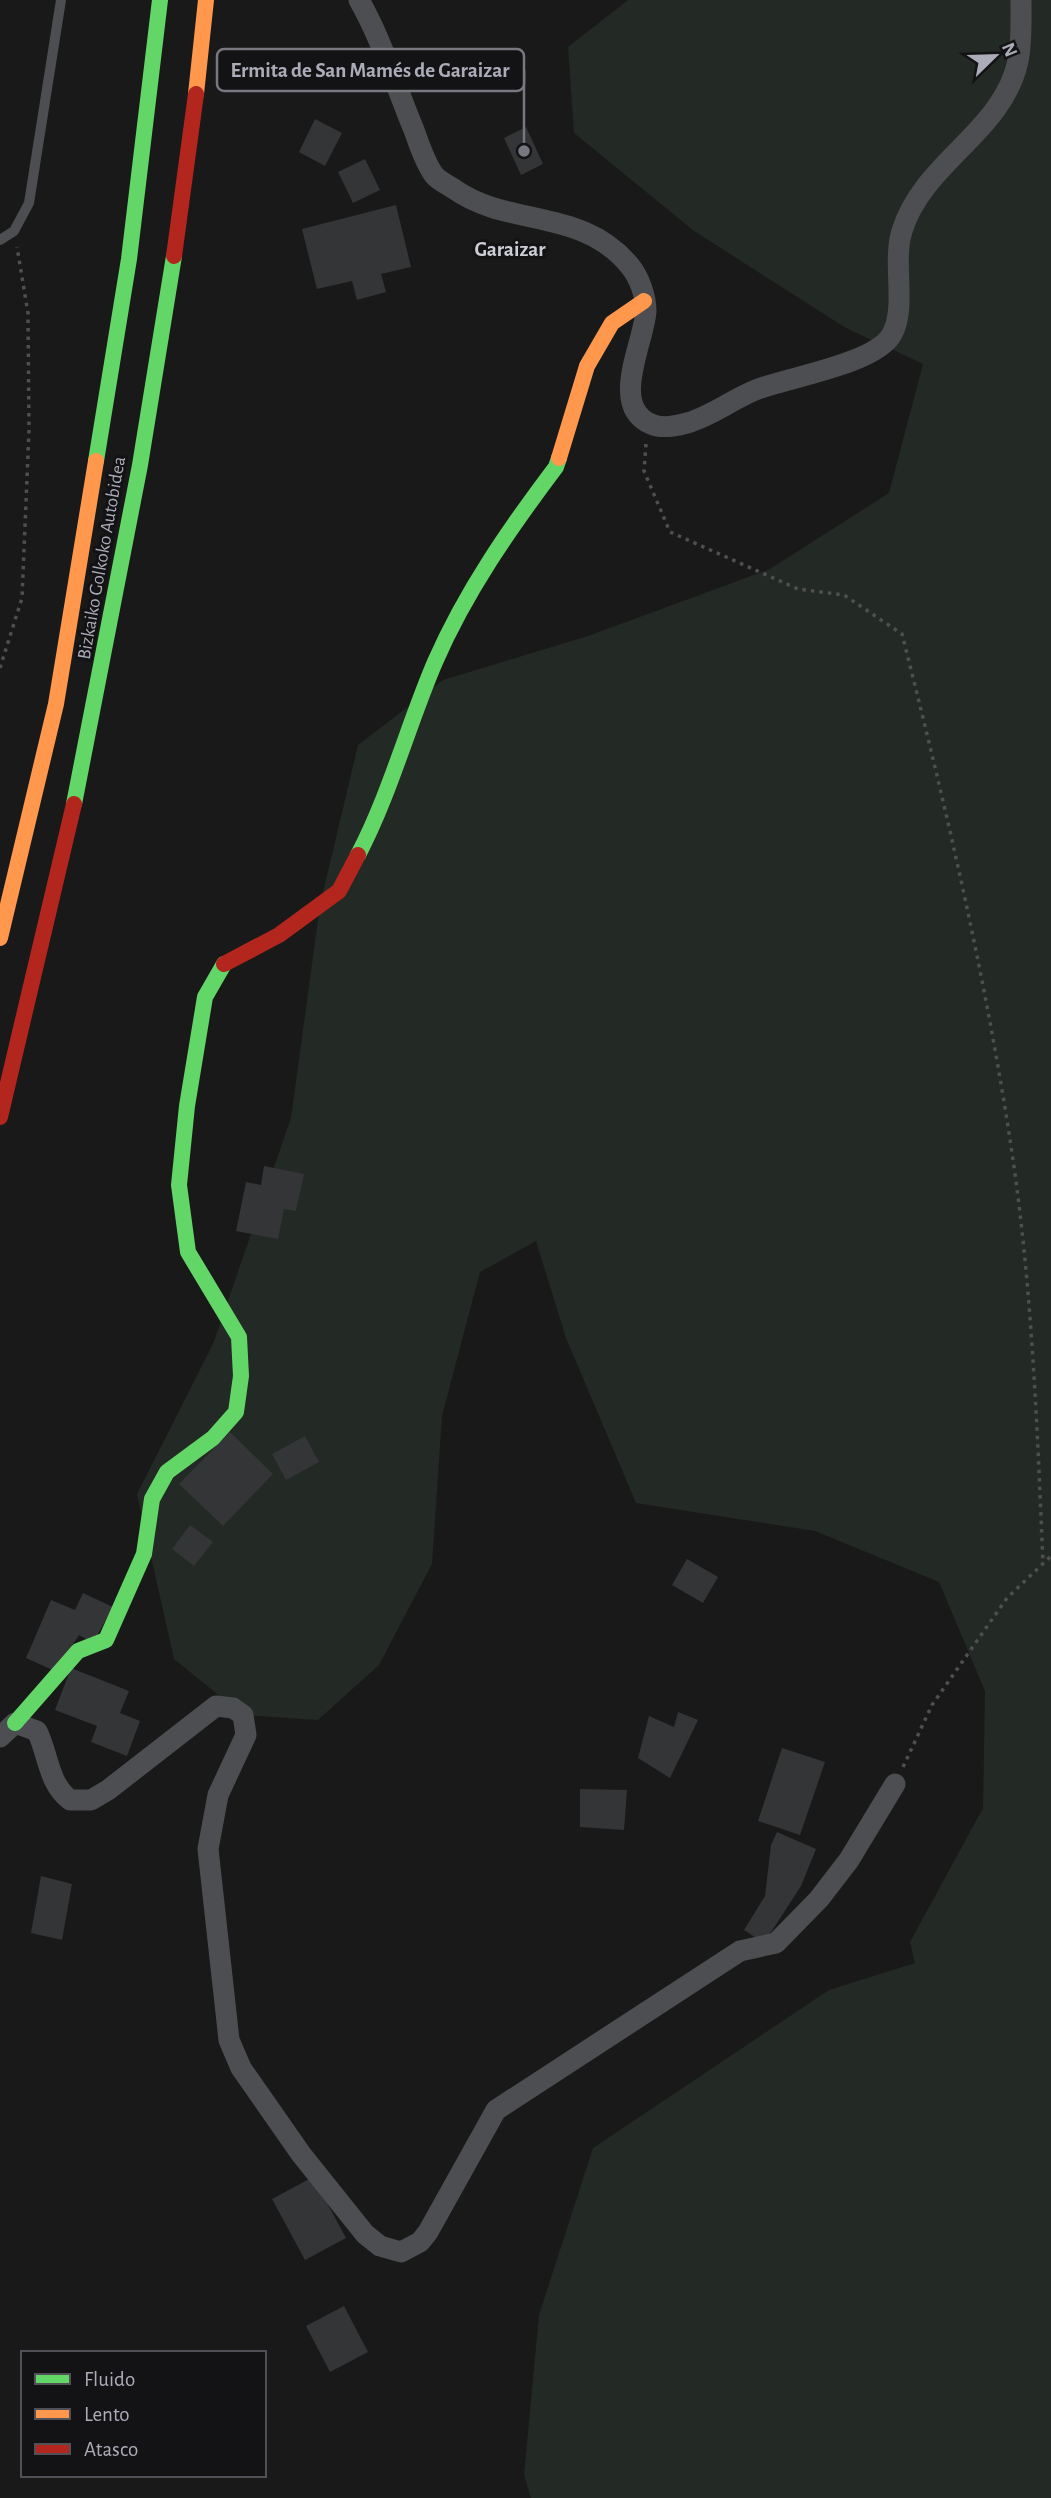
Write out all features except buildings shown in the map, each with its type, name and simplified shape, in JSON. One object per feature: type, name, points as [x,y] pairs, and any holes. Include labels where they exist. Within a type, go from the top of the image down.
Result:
[{"type":"main road","name":"Bizkaiko Golkoko Autobidea","points":[[0,938],[56,704],[129,259],[160,0]]},
{"type":"main road","name":"Bizkaiko Golkoko Autobidea","points":[[0,1117],[43,954],[94,720],[154,392],[175,257],[206,0]]},
{"type":"main road","points":[[7,1730],[78,1651],[106,1640],[144,1554],[152,1499],[167,1472],[213,1438],[236,1412],[241,1376],[239,1337],[188,1252],[179,1185],[187,1106],[205,997],[221,965],[279,935],[339,891],[368,836],[436,660],[472,589],[513,524],[556,467],[587,366],[612,323],[644,301]]},
{"type":"street","points":[[359,0],[435,176],[473,202],[592,233],[617,251],[633,270],[646,311],[629,393],[636,411],[647,423],[660,427],[688,423],[755,390],[857,360],[879,349],[892,334],[898,315],[897,260],[901,232],[927,182],[987,121],[1002,100],[1018,61],[1021,0]]},
{"type":"street","points":[[7,1730],[37,1731],[47,1752],[55,1788],[70,1800],[91,1800],[108,1790],[216,1706],[233,1707],[243,1715],[246,1735],[218,1795],[208,1849],[229,2040],[241,2068],[301,2154],[365,2234],[380,2246],[401,2252],[421,2242],[428,2232],[496,2110],[740,1951],[776,1943],[819,1899],[849,1860],[895,1784]]},
{"type":"lane","points":[[0,240],[14,231],[29,203],[61,0]]},
{"type":"path","points":[[0,668],[22,598],[29,430],[28,313],[14,231]]},
{"type":"path","points":[[647,423],[644,471],[670,533],[798,589],[844,595],[902,634],[953,838],[1012,1146],[1033,1330],[1043,1563]]},
{"type":"path","points":[[895,1784],[932,1705],[1007,1598],[1051,1556]]},
{"type":"shaded area","points":[[628,0],[1051,0],[1051,2498],[531,2498],[524,2475],[539,2315],[593,2148],[829,1990],[915,1963],[910,1942],[983,1808],[985,1691],[939,1582],[815,1531],[636,1503],[566,1338],[536,1241],[480,1272],[442,1416],[432,1564],[379,1665],[318,1720],[243,1715],[174,1659],[137,1494],[213,1344],[291,1118],[320,905],[358,745],[443,680],[588,636],[770,569],[889,493],[923,364],[846,328],[694,231],[574,133],[568,47]]},
{"type":"traffic: fast","points":[[96,461],[129,259],[160,0]]},
{"type":"traffic: fast","points":[[74,804],[140,465],[174,256]]},
{"type":"traffic: fast","points":[[358,855],[380,808],[425,686],[447,636],[490,561],[556,467],[559,458]]},
{"type":"traffic: fast","points":[[15,1723],[78,1651],[106,1640],[144,1554],[152,1499],[167,1472],[213,1438],[236,1412],[241,1376],[239,1337],[188,1252],[179,1185],[187,1106],[205,997],[224,964]]},
{"type":"traffic: slow","points":[[196,94],[206,0]]},
{"type":"traffic: slow","points":[[559,458],[587,366],[612,323],[644,301]]},
{"type":"traffic: slow","points":[[0,938],[56,704],[96,461]]},
{"type":"traffic: jam","points":[[174,256],[196,94]]},
{"type":"traffic: jam","points":[[0,1117],[74,804]]},
{"type":"traffic: jam","points":[[224,964],[279,935],[339,891],[358,855]]},
{"type":"place","name":"Ermita de San Mamés de Garaizar","points":[[524,151]]},
{"type":"district","name":"Garaizar","points":[[510,249]]}]
